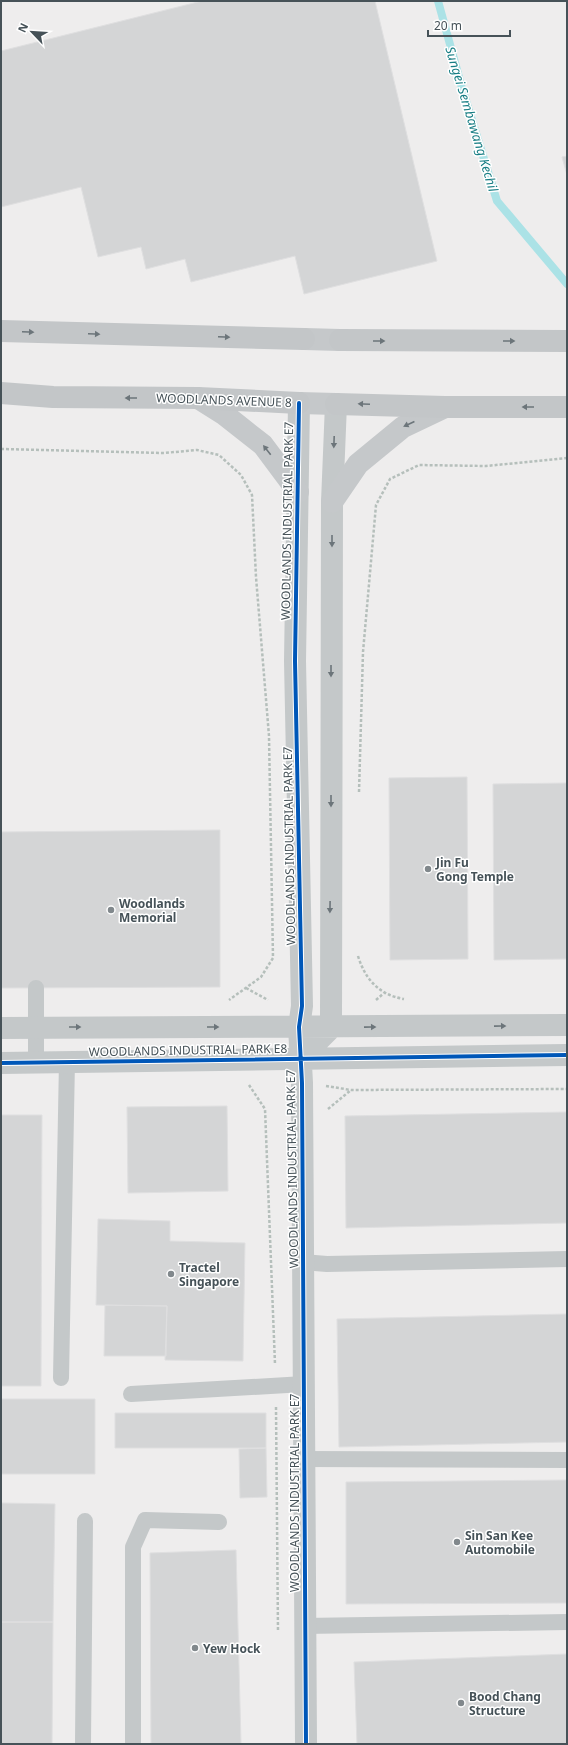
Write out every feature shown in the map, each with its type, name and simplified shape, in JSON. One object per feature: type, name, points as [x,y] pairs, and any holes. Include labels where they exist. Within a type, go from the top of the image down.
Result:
[{"type":"main road","points":[[1,331],[340,340],[567,341]]},
{"type":"main road","name":"WOODLANDS AVENUE 8","points":[[1,393],[53,397],[198,398],[299,403],[445,407],[567,407]]},
{"type":"main road","points":[[198,398],[225,415],[263,444],[298,492]]},
{"type":"main road","points":[[332,502],[358,464],[403,427],[445,407]]},
{"type":"street","name":"WOODLANDS INDUSTRIAL PARK E7","points":[[299,403],[295,661],[302,1006],[299,1027],[302,1083],[304,1626],[306,1744]]},
{"type":"street","points":[[330,1028],[332,502],[336,404]]},
{"type":"street","name":"WOODLANDS INDUSTRIAL PARK E8","points":[[1,1028],[330,1028],[567,1025]]},
{"type":"street","name":"WOODLANDS INDUSTRIAL PARK E7","points":[[300,1059],[330,1028]]},
{"type":"street","name":"WOODLANDS INDUSTRIAL PARK E8","points":[[1,1063],[567,1055]]},
{"type":"lane","points":[[36,988],[36,1062]]},
{"type":"lane","points":[[61,1378],[67,1062]]},
{"type":"lane","points":[[302,1262],[327,1264],[567,1259]]},
{"type":"lane","points":[[131,1394],[304,1384]]},
{"type":"lane","points":[[304,1459],[567,1460]]},
{"type":"lane","points":[[133,1744],[133,1547],[145,1520],[219,1522]]},
{"type":"lane","points":[[83,1744],[86,1521]]},
{"type":"lane","points":[[304,1626],[567,1622]]},
{"type":"path","points":[[1,449],[164,453],[197,450],[219,455],[241,475],[252,495],[256,577],[269,736],[273,958],[261,977],[229,1001],[221,1001]]},
{"type":"path","points":[[359,793],[363,652],[376,505],[390,479],[419,465],[486,466],[567,458]]},
{"type":"path","points":[[355,950],[362,969],[368,978],[384,993],[406,999]]},
{"type":"path","points":[[246,1080],[265,1109],[276,1386],[278,1633]]},
{"type":"path","points":[[351,1090],[567,1089]]},
{"type":"building","points":[[202,1],[375,1],[437,261],[304,294],[295,256],[191,282],[185,259],[146,269],[141,247],[98,257],[81,187],[1,207],[1,51]]},
{"type":"building","points":[[567,156],[567,175],[562,157]]},
{"type":"building","name":"Jin Fu Gong Temple","points":[[467,777],[468,959],[390,960],[389,778]]},
{"type":"building","points":[[567,783],[567,959],[494,960],[493,784]]},
{"type":"building","name":"Woodlands Memorial","points":[[220,830],[220,987],[1,988],[1,832]]},
{"type":"building","points":[[227,1106],[228,1191],[128,1193],[127,1107]]},
{"type":"building","points":[[567,1112],[567,1223],[346,1228],[345,1116]]},
{"type":"building","points":[[1,1115],[42,1115],[41,1386],[1,1386]]},
{"type":"building","name":"Tractel Singapore","points":[[98,1219],[170,1221],[170,1241],[245,1243],[243,1361],[165,1360],[167,1306],[96,1305]]},
{"type":"building","points":[[105,1305],[167,1306],[166,1356],[104,1356]]},
{"type":"building","points":[[567,1314],[567,1442],[339,1447],[337,1319]]},
{"type":"building","points":[[1,1399],[95,1399],[95,1474],[1,1474]]},
{"type":"building","points":[[115,1413],[266,1413],[266,1448],[115,1448]]},
{"type":"building","points":[[266,1448],[267,1497],[240,1498],[239,1449]]},
{"type":"building","name":"Sin San Kee Automobile","points":[[567,1480],[567,1603],[346,1604],[346,1482]]},
{"type":"building","points":[[1,1503],[55,1504],[53,1622],[1,1622]]},
{"type":"building","name":"Yew Hock","points":[[236,1550],[241,1744],[151,1744],[150,1553]]},
{"type":"building","points":[[1,1622],[53,1622],[52,1744],[1,1744]]},
{"type":"building","name":"Bood Chang Structure","points":[[567,1654],[567,1744],[357,1744],[354,1662]]},
{"type":"waterway","name":"Sungei Sembawang Kechil","points":[[438,1],[462,88],[497,201],[567,284]]},
{"type":"cycle path","points":[[299,403],[295,661],[302,1006],[299,1027],[302,1083],[306,1744]]},
{"type":"cycle path","points":[[1,1063],[567,1055]]},
{"type":"place","name":"Jin Fu Gong Temple","points":[[428,869]]},
{"type":"place","name":"Woodlands Memorial","points":[[111,910]]},
{"type":"place","name":"Tractel Singapore","points":[[171,1274]]},
{"type":"place","name":"Sin San Kee Automobile","points":[[457,1542]]},
{"type":"place","name":"Yew Hock","points":[[195,1648]]},
{"type":"place","name":"Bood Chang Structure","points":[[461,1703]]}]
